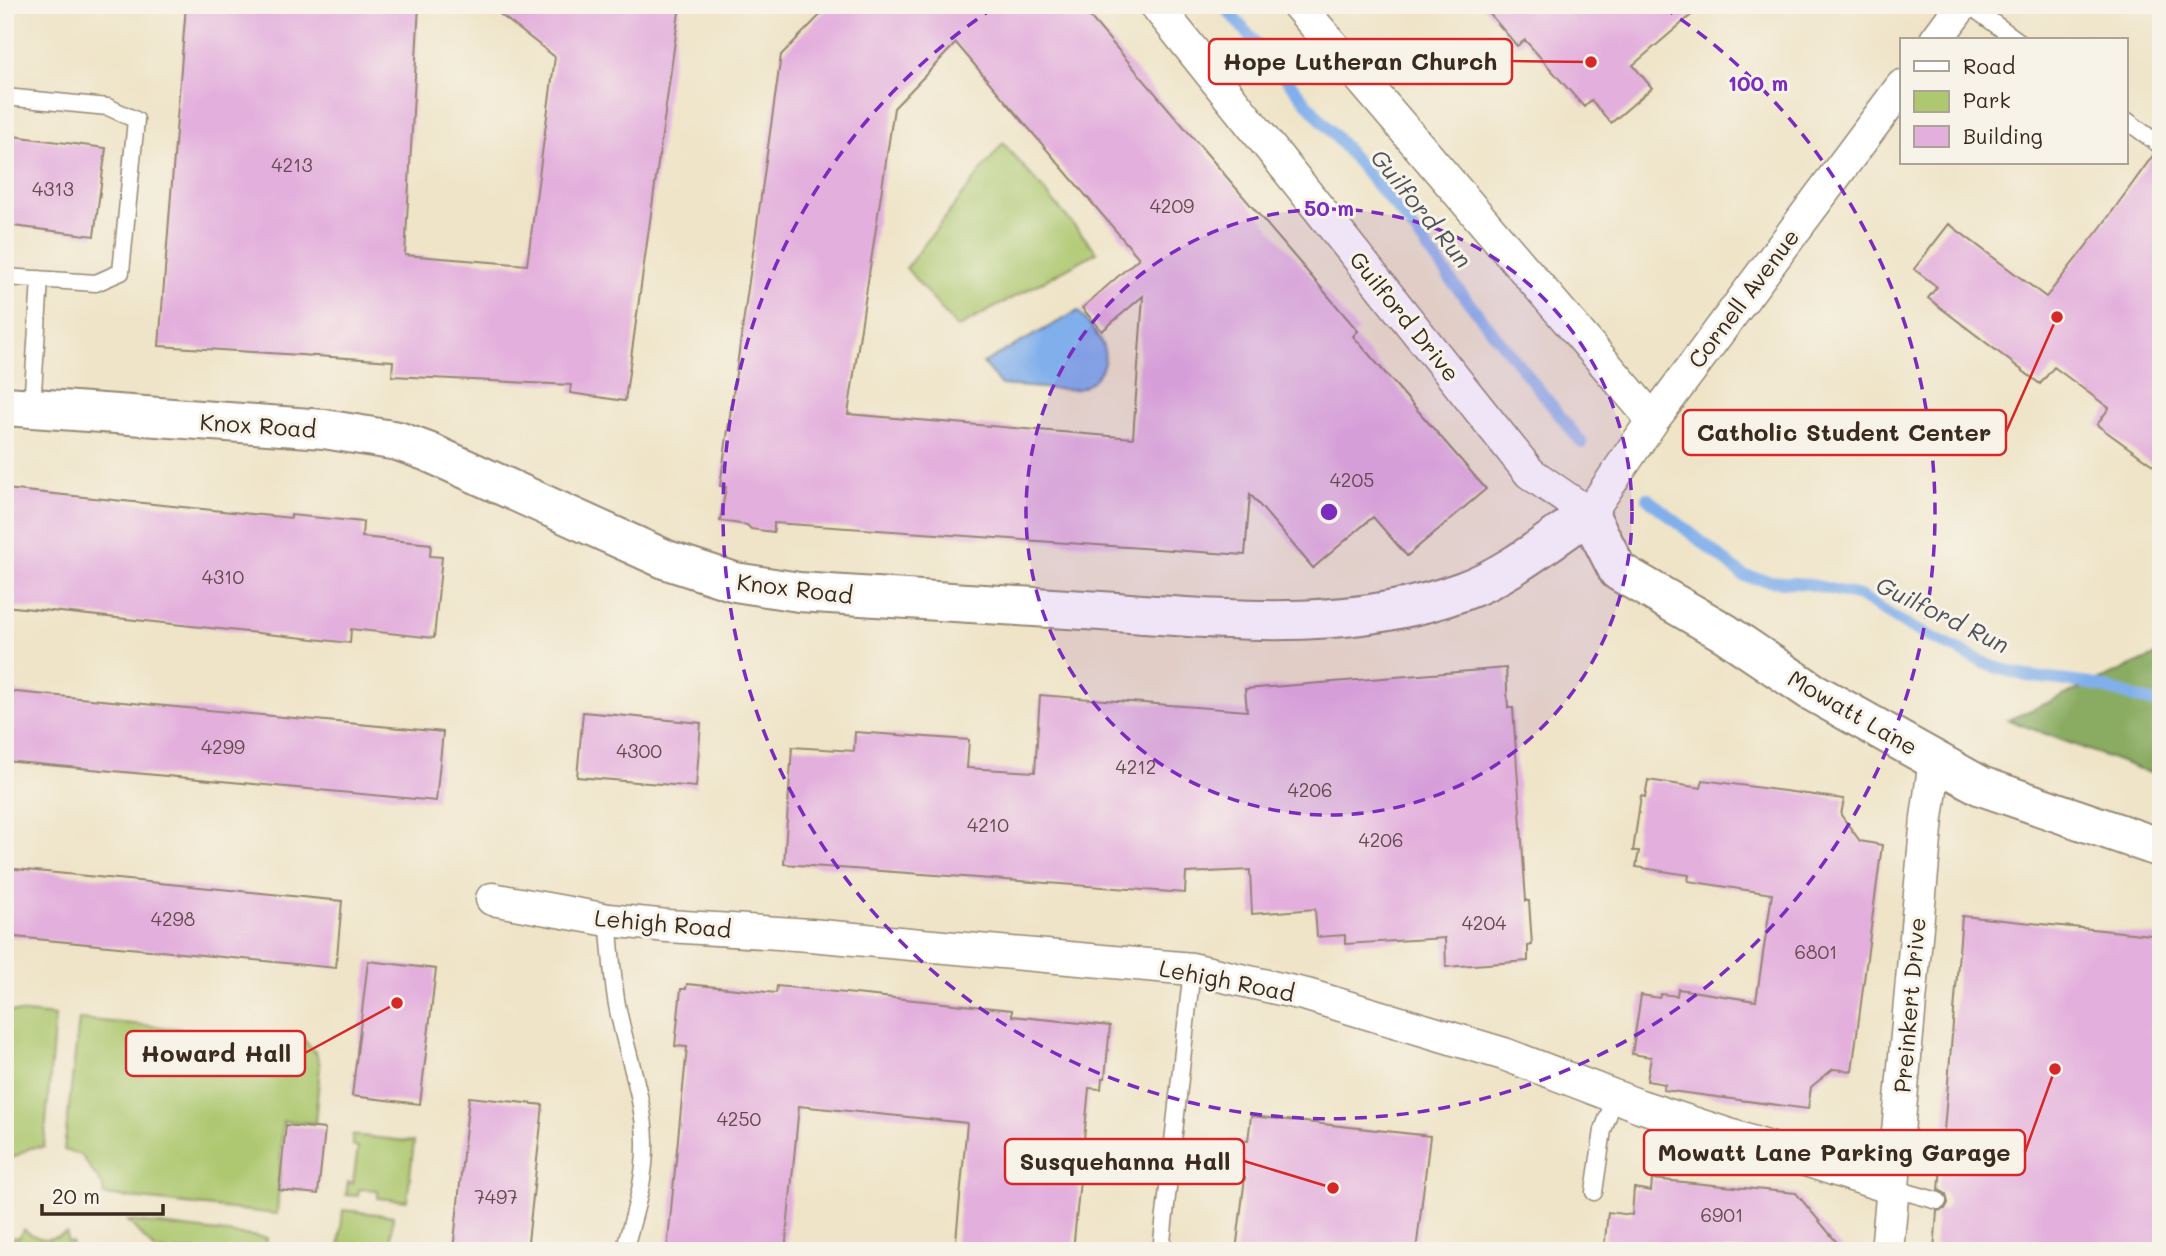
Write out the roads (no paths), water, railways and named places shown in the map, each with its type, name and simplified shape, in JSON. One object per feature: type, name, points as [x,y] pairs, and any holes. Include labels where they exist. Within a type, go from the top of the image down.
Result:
[{"type":"street","name":"Guilford Drive","points":[[1156,5],[1530,472],[1589,514]]},
{"type":"street","points":[[1298,5],[1653,420]]},
{"type":"street","points":[[1937,38],[1962,5]]},
{"type":"street","name":"Cornell Avenue","points":[[1589,514],[1653,420],[1900,89]]},
{"type":"street","name":"Knox Road","points":[[18,407],[324,429],[398,441],[667,560],[735,582],[799,592],[1194,617],[1315,620],[1392,612],[1465,591],[1522,560],[1589,514]]},
{"type":"street","name":"Mowatt Lane","points":[[1589,514],[1618,571],[1725,633],[1811,691],[1981,786],[2161,848]]},
{"type":"street","name":"Preinkert Drive","points":[[1887,1251],[1927,818],[1935,760]]},
{"type":"street","name":"Lehigh Road","points":[[492,899],[608,920],[1192,969],[1307,995],[1504,1055],[1615,1097],[1892,1188]]},
{"type":"lane","points":[[1969,5],[2014,38]]},
{"type":"lane","points":[[5,97],[108,107],[136,120],[121,272],[96,283],[5,277]]},
{"type":"lane","points":[[2128,121],[2161,146]]},
{"type":"lane","points":[[18,407],[40,279]]},
{"type":"lane","points":[[608,920],[617,1003],[642,1114],[645,1141],[638,1200],[624,1251]]},
{"type":"lane","points":[[1161,1251],[1192,969]]},
{"type":"lane","points":[[1594,1192],[1604,1130],[1615,1097]]},
{"type":"lane","points":[[1892,1188],[1938,1201]]},
{"type":"water","points":[[1078,311],[1096,333],[1105,359],[1094,379],[1085,386],[1078,389],[1060,389],[1001,385],[983,363]]},
{"type":"waterway","name":"Guilford Run","points":[[1223,5],[1406,219],[1454,284],[1582,443]]},
{"type":"waterway","name":"Guilford Run","points":[[1647,498],[1744,576],[1808,584],[1860,596],[1906,625],[1991,666],[2026,676],[2091,684],[2161,705]]},
{"type":"place","name":"Hope Lutheran Church","points":[[1591,62]]},
{"type":"place","name":"Catholic Student Center","points":[[2057,317]]},
{"type":"place","name":"Howard Hall","points":[[397,1003]]},
{"type":"place","name":"Mowatt Lane Parking Garage","points":[[2055,1069]]},
{"type":"place","name":"Susquehanna Hall","points":[[1333,1188]]}]
